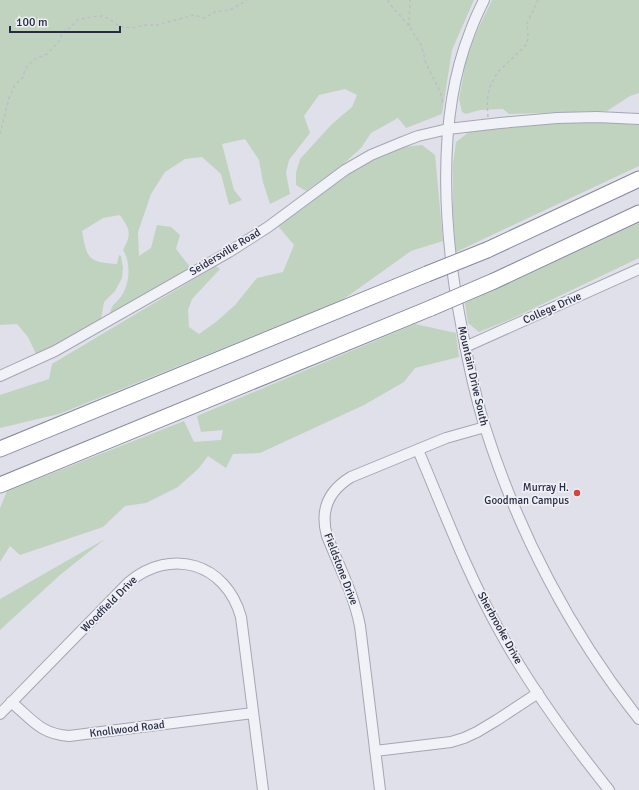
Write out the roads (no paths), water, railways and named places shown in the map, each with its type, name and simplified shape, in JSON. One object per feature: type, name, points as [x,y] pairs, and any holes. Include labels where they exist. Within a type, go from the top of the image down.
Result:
[{"type":"highway","points":[[0,449],[487,250],[639,179]]},
{"type":"highway","points":[[0,485],[431,308],[494,281],[639,214]]},
{"type":"street","name":"Mountain Drive South","points":[[484,0],[467,39],[450,110],[446,182],[448,231],[455,292],[472,380],[485,427],[507,489],[545,572],[565,609],[603,670],[639,719]]},
{"type":"street","name":"Seidersville Road","points":[[0,376],[54,351],[229,252],[268,227],[332,179],[359,161],[400,143],[425,134],[448,129],[488,124],[557,118],[597,117],[639,119]]},
{"type":"street","name":"College Drive","points":[[466,347],[639,269]]},
{"type":"street","name":"Fieldstone Drive","points":[[380,790],[357,611],[327,536],[324,514],[331,496],[342,483],[361,473],[446,438],[485,427]]},
{"type":"street","name":"Sherbrooke Drive","points":[[418,450],[460,549],[486,605],[511,650],[538,694],[564,732],[609,790]]},
{"type":"street","name":"Woodfield Drive","points":[[0,714],[138,575],[156,566],[181,563],[197,567],[211,573],[224,584],[234,599],[241,617],[263,790]]},
{"type":"street","points":[[375,751],[451,742],[464,738],[498,720],[538,694]]},
{"type":"street","name":"Knollwood Road","points":[[11,702],[33,722],[45,730],[54,734],[69,736],[253,713]]},
{"type":"place","name":"Murray H. Goodman Campus","points":[[577,493]]}]
